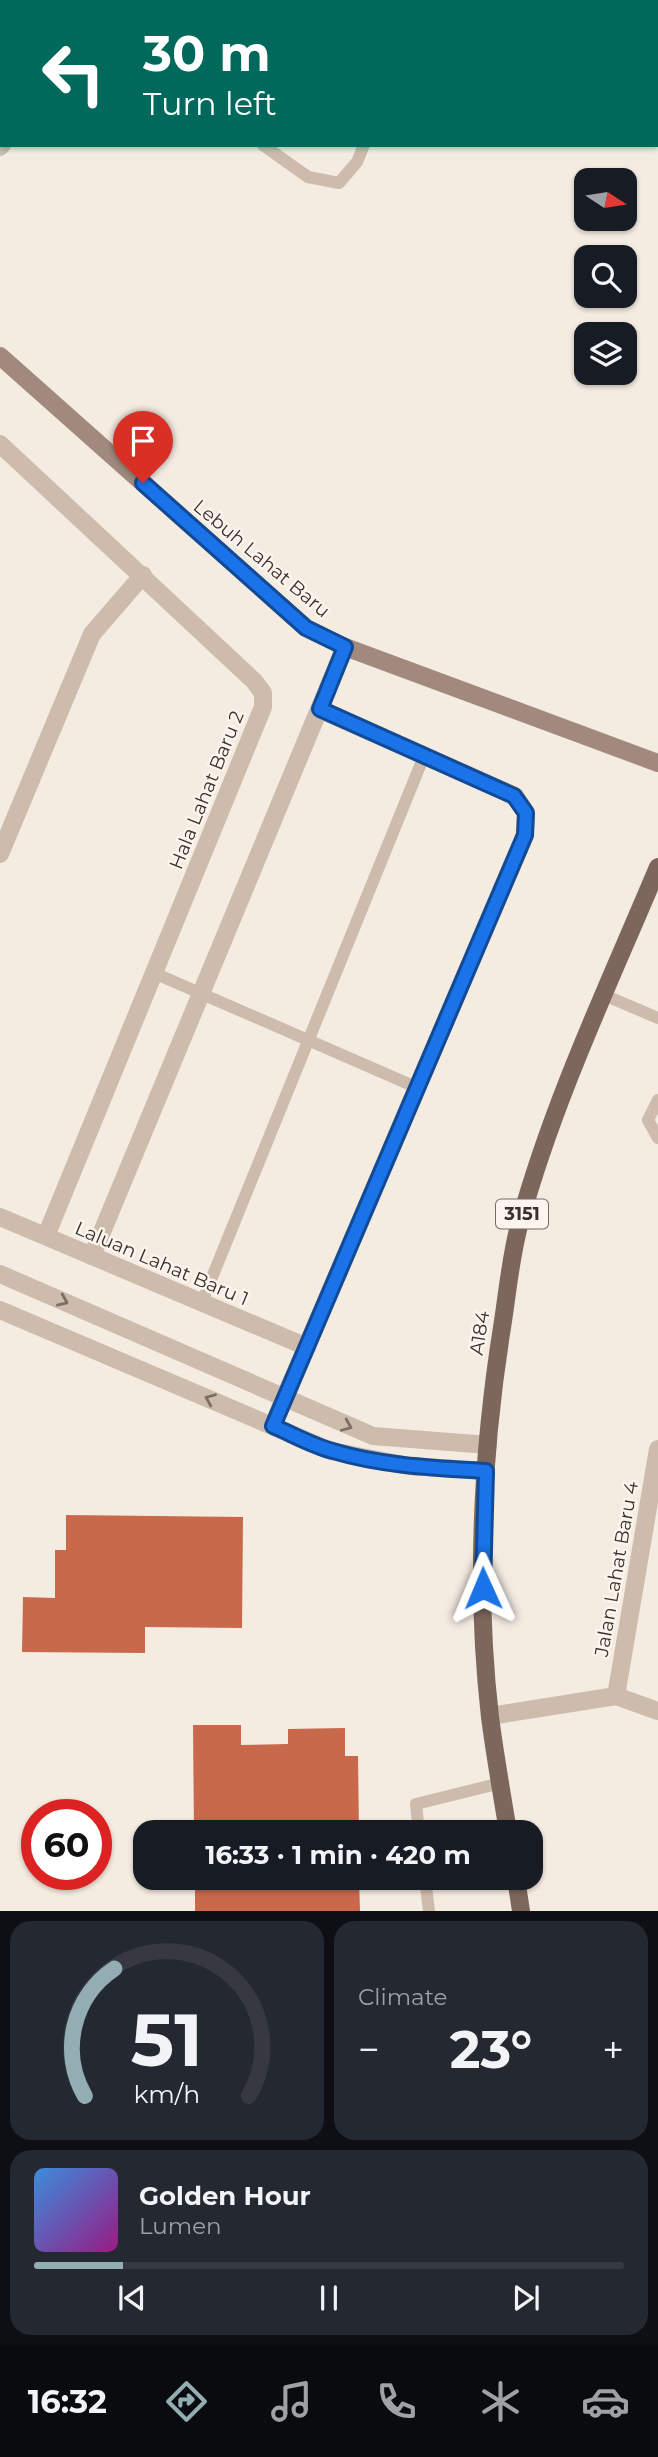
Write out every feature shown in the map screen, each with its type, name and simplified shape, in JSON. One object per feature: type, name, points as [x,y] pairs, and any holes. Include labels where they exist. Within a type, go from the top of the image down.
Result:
[{"type":"main road","name":"A184","points":[[507,1820],[490,1716],[484,1631],[482,1545],[494,1373],[519,1225],[557,1110],[658,867]]},
{"type":"main road","points":[[518,1890],[521,1911]]},
{"type":"street","name":"Lebuh Lahat Baru","points":[[0,356],[306,628],[345,647],[658,763]]},
{"type":"street","name":"Hala Lahat Baru 2","points":[[1,446],[143,575],[254,681],[263,693],[263,707],[46,1236]]},
{"type":"street","points":[[0,854],[92,634],[143,575]]},
{"type":"street","points":[[92,1256],[345,647]]},
{"type":"street","points":[[273,1426],[525,835],[526,813],[514,796],[320,709]]},
{"type":"street","name":"Laluan Lahat Baru 1","points":[[0,1217],[307,1347]]},
{"type":"street","points":[[0,1274],[373,1436],[488,1445]]},
{"type":"street","points":[[0,1310],[331,1451],[410,1466],[486,1471]]},
{"type":"street","name":"Jalan Lahat Baru 4","points":[[616,1696],[658,1449]]},
{"type":"street","points":[[490,1716],[616,1696],[658,1711]]},
{"type":"lane","points":[[266,147],[308,177],[339,183],[356,162],[363,147]]},
{"type":"lane","points":[[202,1303],[424,756]]},
{"type":"lane","points":[[154,973],[418,1088]]},
{"type":"lane","points":[[604,995],[658,1018]]},
{"type":"lane","points":[[658,1100],[648,1120],[658,1138]]},
{"type":"lane","points":[[418,1820],[416,1804],[501,1783]]},
{"type":"lane","points":[[426,1890],[429,1911]]},
{"type":"building","points":[[66,1515],[243,1517],[242,1628],[145,1627],[145,1653],[22,1652],[23,1597],[55,1598],[55,1550],[66,1550]]},
{"type":"building","points":[[193,1725],[241,1725],[241,1745],[288,1744],[288,1729],[345,1728],[345,1756],[358,1756],[359,1820],[194,1820]]},
{"type":"building","points":[[195,1890],[359,1890],[360,1911],[195,1911]]},
{"type":"route","points":[[143,483],[306,628],[345,647],[320,709],[514,796],[526,813],[525,835],[273,1426],[331,1451],[364,1459],[410,1466],[486,1471],[482,1545],[483,1588]]}]
